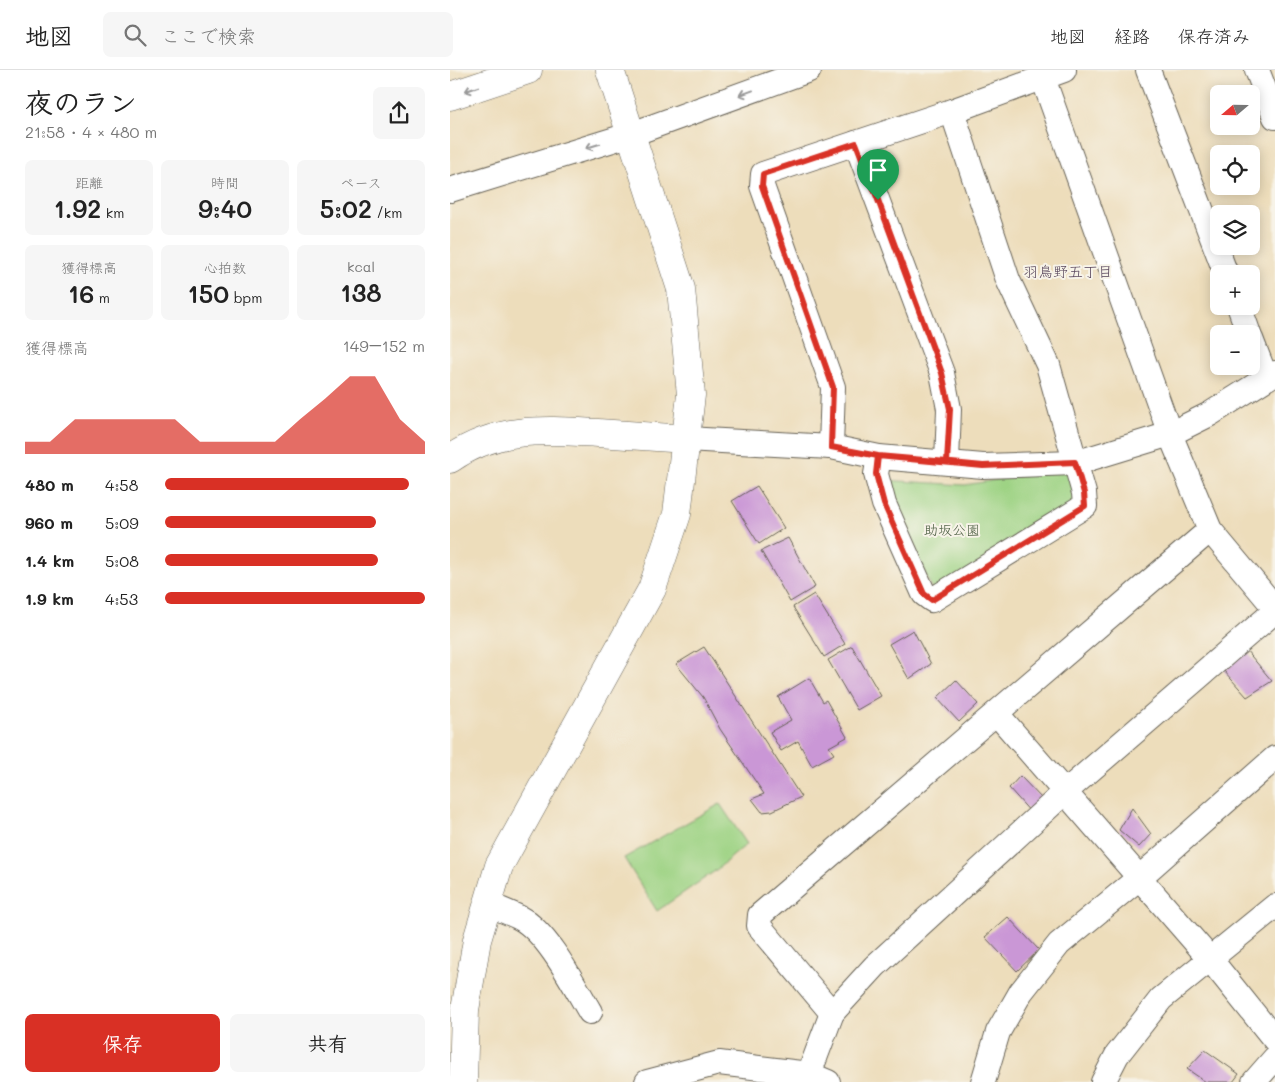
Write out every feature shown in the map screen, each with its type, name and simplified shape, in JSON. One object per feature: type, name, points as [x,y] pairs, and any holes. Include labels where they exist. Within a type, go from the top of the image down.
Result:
[{"type":"main road","points":[[450,96],[528,70]]},
{"type":"main road","points":[[463,1082],[465,1010],[478,940],[499,866],[652,589],[677,514],[691,395],[681,289],[610,70]]},
{"type":"main road","points":[[450,459],[461,451],[491,438],[523,431],[556,431],[686,439]]},
{"type":"street","points":[[450,190],[632,134],[809,70]]},
{"type":"street","points":[[1148,70],[1223,265]]},
{"type":"street","points":[[1257,70],[1275,117]]},
{"type":"street","points":[[647,1082],[720,1072],[818,1078],[832,1013],[875,966],[1065,792],[1275,609],[1210,530],[1170,434],[1053,74],[952,111],[763,174],[762,186],[833,387],[831,447]]},
{"type":"street","points":[[878,456],[876,474],[884,504],[924,594],[932,600],[1085,506],[1084,493],[1048,365],[1008,280],[952,111]]},
{"type":"street","points":[[856,143],[942,373],[950,409],[947,462]]},
{"type":"street","points":[[686,439],[831,447],[878,456],[983,466],[1075,462],[1170,434],[1210,414],[1271,375],[1260,355]]},
{"type":"street","points":[[832,1013],[759,926],[760,915],[1210,530]]},
{"type":"street","points":[[997,714],[1210,958],[1275,1040]]},
{"type":"street","points":[[983,1082],[998,1032],[1020,992],[1059,944],[1139,878],[1275,758]]},
{"type":"street","points":[[488,904],[522,919],[543,938],[571,978],[590,1012]]},
{"type":"street","points":[[1103,1082],[1117,1055],[1161,999],[1275,906]]},
{"type":"street","points":[[1254,1082],[1275,1058]]},
{"type":"green space","name":"助坂公園","points":[[1073,467],[1081,504],[934,593],[883,480],[965,485]]},
{"type":"green space","points":[[720,804],[747,844],[715,871],[657,911],[624,858]]},
{"type":"building","points":[[757,486],[784,528],[759,544],[732,501]]},
{"type":"building","points":[[788,538],[815,587],[790,602],[761,551]]},
{"type":"building","points":[[814,594],[845,644],[824,657],[793,607]]},
{"type":"building","points":[[913,630],[931,664],[909,679],[889,644]]},
{"type":"building","points":[[852,646],[881,696],[857,710],[828,660]]},
{"type":"building","points":[[704,647],[801,797],[772,811],[762,812],[752,799],[764,794],[720,729],[703,697],[676,664]]},
{"type":"building","points":[[1246,650],[1272,681],[1247,697],[1224,671]]},
{"type":"building","points":[[809,678],[823,702],[826,700],[847,737],[829,747],[834,754],[812,766],[798,741],[781,751],[770,732],[791,720],[778,697]]},
{"type":"building","points":[[956,680],[978,704],[959,722],[937,698]]},
{"type":"building","points":[[1020,776],[1045,802],[1032,814],[1009,788]]},
{"type":"building","points":[[1132,808],[1151,834],[1139,847],[1119,830]]},
{"type":"building","points":[[1008,917],[1039,950],[1017,971],[985,937]]},
{"type":"building","points":[[1205,1050],[1239,1074],[1233,1082],[1206,1082],[1187,1069]]},
{"type":"district","name":"羽鳥野五丁目","points":[[1068,271]]},
{"type":"route","points":[[878,200],[856,143],[763,174],[762,186],[833,387],[831,447],[878,456],[983,466],[1075,462],[1084,493],[1085,506],[932,600],[924,594],[884,504],[876,474],[878,456],[947,462],[950,409],[942,373],[878,200]]}]
